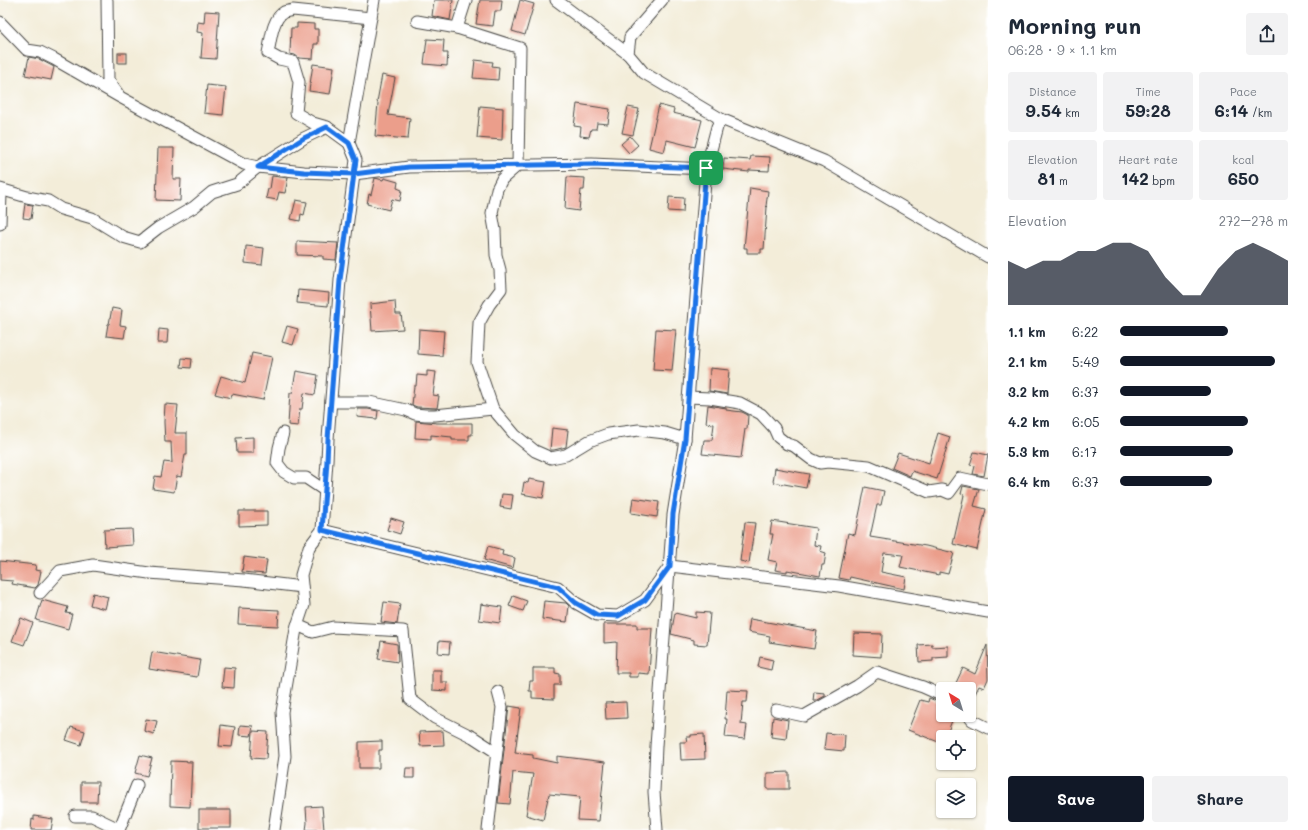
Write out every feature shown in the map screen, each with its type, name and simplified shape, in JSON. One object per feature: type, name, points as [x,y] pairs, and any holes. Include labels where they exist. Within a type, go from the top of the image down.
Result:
[{"type":"street","points":[[107,0],[108,80],[120,97]]},
{"type":"street","points":[[349,143],[374,0]]},
{"type":"street","points":[[457,28],[466,0]]},
{"type":"street","points":[[556,0],[628,54],[644,73],[721,119],[824,161],[988,257]]},
{"type":"street","points":[[628,54],[630,37],[662,0]]},
{"type":"street","points":[[274,830],[285,756],[282,712],[297,626],[304,605],[301,575],[309,547],[322,530],[340,280],[356,160],[349,143],[327,127],[313,123],[296,113],[299,82],[293,62],[279,59],[268,53],[274,25],[278,17],[284,12],[293,10],[371,18]]},
{"type":"street","points":[[417,21],[457,28],[520,48],[518,165],[502,179],[497,189],[492,213],[496,230],[496,255],[500,270],[501,289],[489,305],[480,323],[477,362],[493,409],[515,435],[535,451],[551,458],[566,455],[589,441],[608,434],[639,430],[665,433],[685,439]]},
{"type":"street","points":[[0,22],[27,50],[40,52],[54,59],[120,97],[244,164],[258,167],[304,172],[354,174],[409,167],[518,165],[592,164],[706,168]]},
{"type":"street","points":[[657,830],[654,792],[656,746],[673,514],[685,439],[706,168],[717,127],[721,119]]},
{"type":"street","points":[[0,224],[0,190],[28,198],[48,201],[61,209],[92,218],[124,237],[140,242],[158,228],[194,207],[212,192],[237,184],[258,167],[304,138],[327,127]]},
{"type":"street","points":[[688,397],[710,398],[740,403],[761,414],[774,428],[778,437],[787,444],[794,446],[811,459],[820,463],[870,466],[929,492],[942,490],[949,493],[960,478],[988,484]]},
{"type":"street","points":[[331,402],[369,402],[406,410],[415,414],[425,415],[493,409]]},
{"type":"street","points":[[283,433],[277,463],[284,472],[294,478],[306,478],[324,490]]},
{"type":"street","points":[[322,530],[558,587],[576,603],[597,615],[618,616],[645,600],[670,566]]},
{"type":"street","points":[[40,593],[60,571],[93,565],[150,573],[244,580],[302,587]]},
{"type":"street","points":[[670,566],[840,586],[988,612]]},
{"type":"street","points":[[297,626],[313,632],[333,627],[403,631],[410,699],[435,718],[473,737],[496,752]]},
{"type":"street","points":[[776,710],[804,716],[857,686],[877,672],[936,693]]},
{"type":"street","points":[[488,830],[502,707],[498,692]]},
{"type":"street","points":[[976,722],[988,728]]},
{"type":"street","points":[[75,816],[92,816],[119,830],[138,786]]},
{"type":"building","points":[[434,0],[453,0],[450,20],[432,16]]},
{"type":"building","points":[[480,0],[502,0],[501,11],[495,11],[493,26],[476,24]]},
{"type":"building","points":[[520,0],[534,4],[525,35],[512,31]]},
{"type":"building","points":[[205,11],[219,12],[216,59],[201,58],[203,33],[197,32],[198,22],[204,23]]},
{"type":"building","points":[[297,23],[314,24],[314,29],[318,29],[318,44],[314,44],[313,59],[299,58],[290,54],[291,28],[297,28]]},
{"type":"building","points":[[427,39],[444,40],[443,53],[448,53],[447,66],[424,64]]},
{"type":"building","points":[[118,53],[127,53],[127,63],[118,63]]},
{"type":"building","points":[[29,57],[39,59],[54,67],[51,80],[25,75]]},
{"type":"building","points":[[475,60],[493,62],[492,66],[499,67],[498,80],[473,78]]},
{"type":"building","points":[[313,64],[334,67],[330,94],[309,91]]},
{"type":"building","points":[[382,75],[395,78],[388,115],[410,118],[408,139],[375,136],[377,102]]},
{"type":"building","points":[[207,85],[226,87],[223,115],[204,113]]},
{"type":"building","points":[[577,104],[610,109],[608,124],[597,123],[596,129],[591,129],[589,137],[580,136],[581,127],[574,126]]},
{"type":"building","points":[[659,105],[674,109],[673,113],[702,120],[695,147],[667,140],[664,152],[649,148]]},
{"type":"building","points":[[480,106],[503,108],[502,140],[477,138]]},
{"type":"building","points":[[628,107],[639,109],[633,135],[622,133]]},
{"type":"building","points":[[630,136],[638,145],[629,153],[621,144]]},
{"type":"building","points":[[158,148],[174,148],[173,179],[181,179],[180,201],[156,200]]},
{"type":"building","points":[[751,156],[770,157],[769,171],[749,170],[749,172],[723,169],[724,158],[750,160]]},
{"type":"building","points":[[272,176],[288,178],[285,193],[279,192],[277,200],[266,198],[268,189],[270,189]]},
{"type":"building","points":[[567,177],[585,178],[584,190],[581,190],[579,211],[565,209]]},
{"type":"building","points":[[375,178],[383,180],[384,178],[398,182],[397,188],[402,190],[400,201],[392,199],[389,210],[367,204]]},
{"type":"building","points":[[750,188],[768,191],[764,249],[761,249],[761,253],[747,253],[747,248],[744,248]]},
{"type":"building","points":[[669,197],[684,198],[683,212],[668,211]]},
{"type":"building","points":[[296,200],[307,202],[304,215],[301,214],[300,221],[291,219]]},
{"type":"building","points":[[25,204],[33,205],[31,219],[23,218]]},
{"type":"building","points":[[297,241],[338,243],[336,260],[323,259],[323,256],[297,255]]},
{"type":"building","points":[[246,246],[264,248],[262,265],[245,263]]},
{"type":"building","points":[[298,290],[329,293],[328,306],[297,303]]},
{"type":"building","points":[[395,301],[396,314],[401,314],[403,329],[372,331],[370,304]]},
{"type":"building","points":[[112,308],[122,310],[120,325],[126,326],[124,338],[106,336]]},
{"type":"building","points":[[287,326],[298,329],[293,345],[282,342]]},
{"type":"building","points":[[159,329],[168,330],[167,343],[158,343]]},
{"type":"building","points":[[419,329],[444,331],[442,356],[418,354]]},
{"type":"building","points":[[656,329],[676,330],[672,371],[653,370]]},
{"type":"building","points":[[252,353],[272,357],[263,400],[232,394],[231,398],[215,394],[221,376],[245,383]]},
{"type":"building","points":[[182,358],[192,359],[191,368],[181,367]]},
{"type":"building","points":[[710,368],[729,370],[727,394],[709,391]]},
{"type":"building","points":[[296,371],[318,375],[315,395],[304,393],[298,426],[288,425],[290,393],[292,393]]},
{"type":"building","points":[[427,371],[436,372],[433,395],[439,396],[437,408],[417,407],[412,405],[417,375],[427,376]]},
{"type":"building","points":[[165,404],[178,405],[175,433],[187,433],[187,455],[185,455],[181,477],[177,476],[174,492],[153,489],[155,476],[161,477],[164,462],[172,463],[171,442],[165,442]]},
{"type":"building","points":[[708,405],[726,408],[726,410],[742,412],[748,415],[747,429],[745,429],[741,458],[702,454],[704,440],[712,440],[714,424],[706,423]]},
{"type":"building","points":[[358,409],[378,411],[377,419],[357,417]]},
{"type":"building","points":[[416,421],[437,423],[472,423],[472,435],[469,435],[469,440],[452,440],[452,437],[431,435],[431,439],[415,438]]},
{"type":"building","points":[[552,428],[568,430],[566,447],[550,450]]},
{"type":"building","points":[[938,433],[950,437],[937,479],[912,471],[910,476],[892,468],[898,453],[929,463]]},
{"type":"building","points":[[253,437],[253,453],[237,453],[236,438]]},
{"type":"building","points":[[974,452],[988,455],[984,476],[973,474],[975,466],[970,465]]},
{"type":"building","points":[[775,468],[809,474],[806,488],[773,482]]},
{"type":"building","points":[[529,479],[546,482],[543,498],[522,494],[524,482],[528,483]]},
{"type":"building","points":[[963,486],[979,489],[974,506],[986,509],[977,550],[953,544],[964,495],[961,494]]},
{"type":"building","points":[[865,487],[884,491],[881,505],[877,505],[870,537],[926,546],[954,553],[948,574],[939,572],[939,575],[900,567],[903,555],[884,553],[881,572],[906,577],[904,589],[850,577],[849,580],[839,578],[848,533],[855,535]]},
{"type":"building","points":[[502,494],[513,495],[511,509],[500,507]]},
{"type":"building","points":[[633,498],[659,502],[657,517],[631,513]]},
{"type":"building","points":[[239,511],[267,511],[267,525],[239,526]]},
{"type":"building","points":[[391,518],[404,522],[400,534],[387,530]]},
{"type":"building","points":[[772,521],[816,528],[814,545],[821,546],[820,551],[826,553],[820,576],[787,570],[787,572],[775,570],[777,562],[768,560],[773,534],[770,534]]},
{"type":"building","points":[[745,522],[755,523],[749,563],[740,561]]},
{"type":"building","points":[[132,529],[133,545],[105,547],[104,530]]},
{"type":"building","points":[[488,546],[503,550],[502,555],[515,558],[513,568],[484,560]]},
{"type":"building","points":[[244,557],[267,560],[265,574],[242,572]]},
{"type":"building","points":[[0,561],[36,565],[35,570],[41,571],[38,585],[35,588],[12,584],[13,581],[0,580]]},
{"type":"building","points":[[93,593],[108,597],[105,609],[90,605]]},
{"type":"building","points":[[513,596],[527,601],[523,611],[509,606]]},
{"type":"building","points":[[42,600],[68,607],[66,613],[72,614],[68,629],[36,620]]},
{"type":"building","points":[[544,601],[566,603],[569,606],[567,622],[542,619]]},
{"type":"building","points":[[384,602],[400,604],[397,624],[381,622]]},
{"type":"building","points":[[481,604],[502,607],[500,623],[479,620]]},
{"type":"building","points":[[239,608],[279,610],[278,626],[238,624]]},
{"type":"building","points":[[696,612],[710,613],[707,645],[694,644],[694,640],[671,634],[675,613],[696,618]]},
{"type":"building","points":[[21,618],[33,623],[24,645],[12,641]]},
{"type":"building","points":[[750,619],[817,631],[814,649],[769,642],[770,636],[748,632]]},
{"type":"building","points":[[604,624],[637,624],[637,628],[652,628],[649,674],[638,673],[638,677],[629,677],[629,673],[616,673],[617,642],[604,643]]},
{"type":"building","points":[[854,633],[882,634],[881,657],[853,655]]},
{"type":"building","points":[[381,641],[397,644],[398,662],[378,659]]},
{"type":"building","points":[[439,641],[450,642],[449,654],[438,653]]},
{"type":"building","points":[[932,644],[932,647],[948,646],[948,657],[933,658],[933,661],[919,662],[918,645]]},
{"type":"building","points":[[987,645],[988,679],[984,688],[979,686],[976,692],[976,682],[956,682],[963,668],[975,674]]},
{"type":"building","points":[[152,652],[200,660],[197,677],[149,669]]},
{"type":"building","points":[[760,657],[773,660],[771,670],[758,667]]},
{"type":"building","points":[[224,667],[235,668],[234,688],[222,687]]},
{"type":"building","points":[[533,668],[555,668],[555,673],[560,674],[560,685],[554,685],[554,699],[532,698],[532,691],[529,691],[530,681],[533,681]]},
{"type":"building","points":[[432,670],[441,670],[441,682],[447,682],[447,691],[432,690]]},
{"type":"building","points":[[727,690],[748,691],[747,702],[743,702],[741,724],[747,725],[745,739],[725,737],[727,719],[725,719]]},
{"type":"building","points":[[814,692],[825,693],[825,696],[813,701]]},
{"type":"building","points":[[929,698],[936,701],[936,722],[952,722],[948,730],[936,730],[936,741],[908,730],[920,700],[928,702]]},
{"type":"building","points":[[626,702],[627,718],[606,719],[605,703]]},
{"type":"building","points":[[509,706],[521,708],[515,753],[533,755],[533,758],[557,763],[557,756],[605,762],[599,821],[578,820],[580,797],[549,794],[543,820],[526,815],[533,774],[513,772],[510,804],[498,803]]},
{"type":"building","points":[[773,717],[788,720],[786,739],[771,737]]},
{"type":"building","points":[[146,719],[157,721],[154,734],[144,731]]},
{"type":"building","points":[[221,725],[235,727],[232,747],[219,746]]},
{"type":"building","points":[[240,725],[253,726],[251,736],[239,735]]},
{"type":"building","points":[[71,727],[85,731],[81,745],[66,740]]},
{"type":"building","points":[[253,731],[268,732],[266,759],[251,758]]},
{"type":"building","points":[[443,731],[444,745],[420,746],[419,732]]},
{"type":"building","points":[[826,733],[845,735],[844,751],[824,749]]},
{"type":"building","points":[[704,734],[705,759],[681,760],[680,742],[687,742],[686,737],[691,737],[691,735]]},
{"type":"building","points":[[382,741],[382,750],[379,750],[379,768],[359,768],[359,742]]},
{"type":"building","points":[[140,755],[152,758],[147,776],[135,773]]},
{"type":"building","points":[[171,761],[192,762],[190,807],[170,806]]},
{"type":"building","points":[[406,768],[414,768],[414,778],[405,778]]},
{"type":"building","points":[[789,772],[789,789],[767,789],[767,773]]},
{"type":"building","points":[[81,782],[98,782],[97,802],[81,802]]},
{"type":"building","points":[[322,806],[324,830],[306,830],[306,807]]},
{"type":"building","points":[[199,810],[231,810],[231,828],[199,828]]},
{"type":"building","points":[[34,816],[53,819],[51,830],[31,830],[32,819],[34,820]]},
{"type":"route","points":[[706,168],[592,164],[409,167],[354,174],[304,172],[258,167],[304,138],[327,127],[349,143],[356,160],[354,174],[340,280],[322,530],[558,587],[576,603],[597,615],[618,616],[645,600],[670,566],[673,514],[685,439],[706,168]]}]
